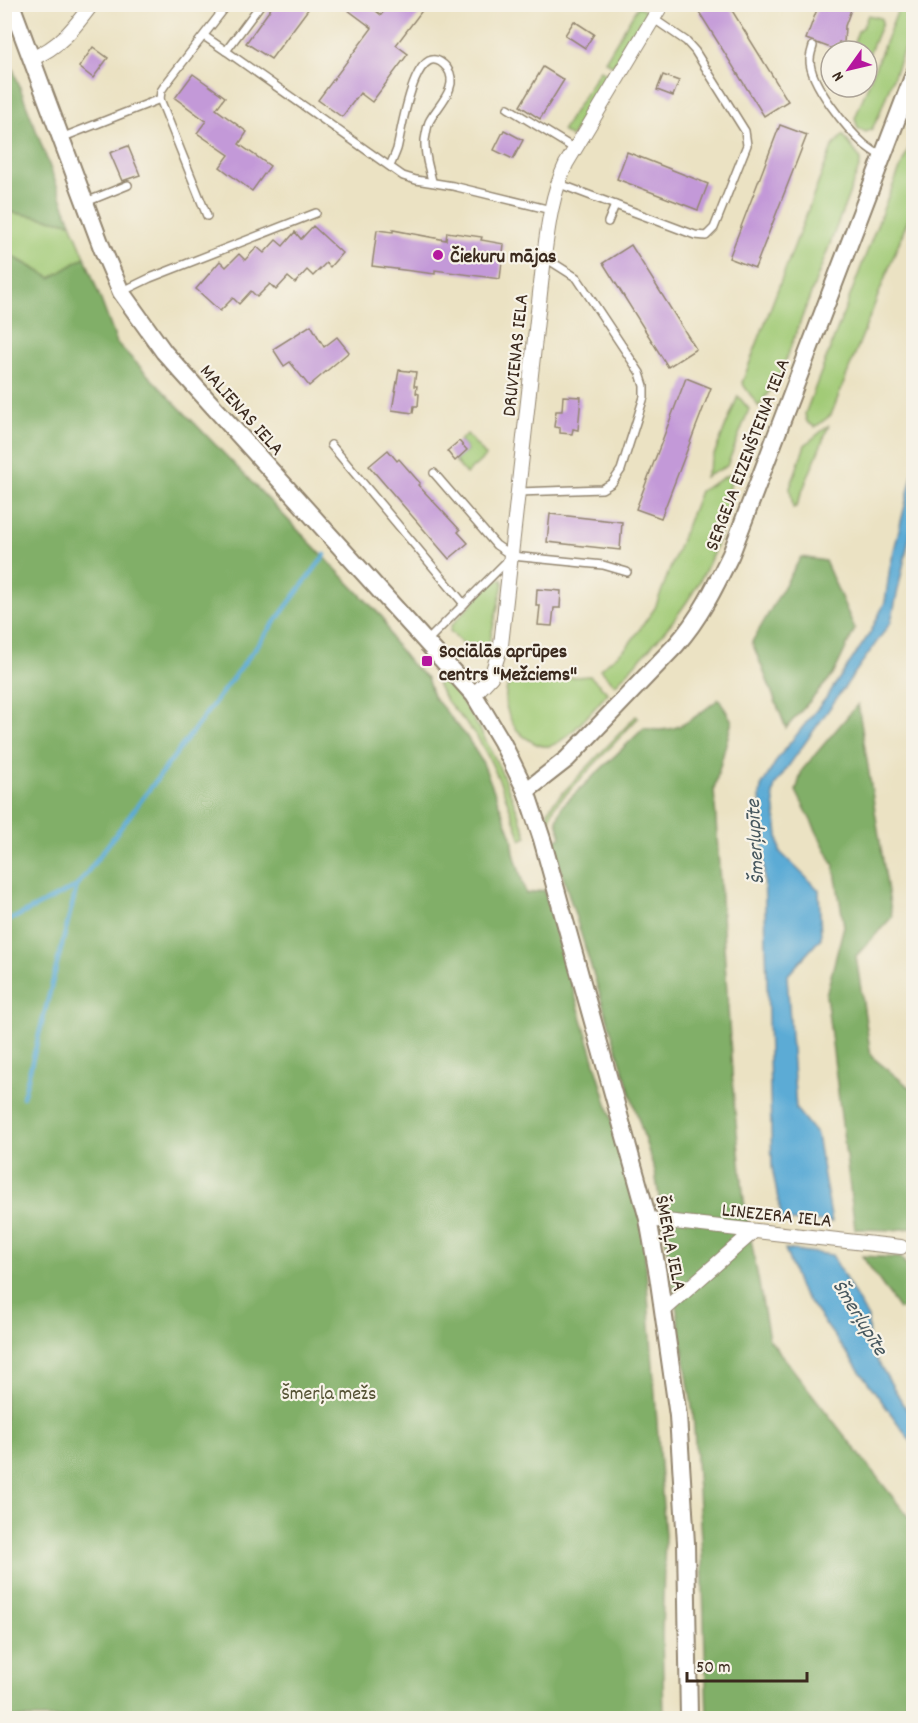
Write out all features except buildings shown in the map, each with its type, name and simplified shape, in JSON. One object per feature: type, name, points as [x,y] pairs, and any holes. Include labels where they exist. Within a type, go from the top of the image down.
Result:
[{"type":"street","name":"MALIENAS IELA","points":[[11,4],[85,203],[121,292],[164,352],[474,695],[502,742],[526,791]]},
{"type":"street","points":[[32,58],[47,52],[70,34],[92,4]]},
{"type":"street","name":"DRUVIENAS IELA","points":[[474,695],[491,677],[500,655],[544,257],[550,210],[557,183],[662,4]]},
{"type":"street","name":"SERGEJA EIZENŠTEINA IELA","points":[[526,791],[567,759],[682,639],[706,604],[731,554],[914,74]]},
{"type":"street","name":"ŠMERĻA IELA","points":[[526,791],[542,839],[648,1220],[664,1310],[678,1416],[686,1543],[689,1719]]},
{"type":"street","name":"LINEZERA IELA","points":[[648,1220],[907,1246]]},
{"type":"street","points":[[664,1310],[754,1231]]},
{"type":"lane","points":[[207,216],[160,99],[165,85],[228,4]]},
{"type":"lane","points":[[226,51],[261,4]]},
{"type":"lane","points":[[557,183],[695,235],[706,236],[714,228],[747,145],[745,131],[695,51],[686,41],[654,19]]},
{"type":"lane","points":[[204,36],[403,176],[550,210]]},
{"type":"lane","points":[[813,46],[810,60],[813,76],[850,129],[866,146],[883,157]]},
{"type":"lane","points":[[390,166],[396,152],[414,78],[424,64],[431,61],[438,62],[448,70],[451,82],[448,92],[429,122],[425,139],[432,182]]},
{"type":"lane","points":[[61,138],[160,99]]},
{"type":"lane","points":[[508,108],[575,149]]},
{"type":"lane","points":[[85,203],[128,185]]},
{"type":"lane","points":[[608,222],[615,204]]},
{"type":"lane","points":[[121,292],[150,278],[316,213]]},
{"type":"lane","points":[[519,492],[602,489],[612,483],[621,470],[644,397],[644,386],[640,373],[577,278],[544,257]]},
{"type":"lane","points":[[331,445],[464,604]]},
{"type":"lane","points":[[434,473],[496,545],[512,556],[603,565],[627,572]]},
{"type":"lane","points":[[426,641],[512,556]]},
{"type":"green space","points":[[900,5],[913,5],[913,25],[879,115],[872,129],[866,132],[858,129],[855,118],[863,99],[879,99],[879,58]]},
{"type":"green space","points":[[638,6],[647,12],[613,66],[605,61]]},
{"type":"green space","points":[[868,15],[881,18],[882,23],[875,39],[855,39],[858,31],[863,27]]},
{"type":"green space","points":[[5,48],[71,223],[5,211]]},
{"type":"green space","points":[[600,70],[609,75],[571,137],[562,131]]},
{"type":"green space","points":[[843,135],[860,158],[860,165],[780,375],[759,407],[742,383],[832,147]]},
{"type":"green space","points":[[913,138],[913,207],[831,415],[815,427],[807,422],[805,414],[886,202]]},
{"type":"green space","points":[[4,211],[71,223],[85,257],[51,278],[5,252]]},
{"type":"green space","name":"Šmerļa mežs","points":[[4,252],[51,278],[85,257],[117,343],[383,618],[392,640],[411,664],[427,678],[433,696],[467,737],[483,763],[512,837],[514,853],[526,894],[544,890],[643,1226],[665,1535],[662,1634],[664,1718],[5,1718]]},
{"type":"green space","points":[[738,396],[749,409],[727,466],[705,477]]},
{"type":"green space","points":[[829,425],[796,507],[793,508],[790,488],[805,445]]},
{"type":"green space","points":[[467,434],[486,456],[466,474],[455,461],[467,450],[459,441]]},
{"type":"green space","points":[[732,475],[726,510],[709,564],[674,620],[615,685],[600,669],[627,647],[655,608],[700,491]]},
{"type":"green space","points":[[801,557],[825,561],[855,629],[833,675],[786,728],[752,642]]},
{"type":"green space","points":[[502,579],[503,584],[488,649],[483,656],[476,656],[450,631],[451,626],[494,580]]},
{"type":"green space","points":[[437,670],[467,708],[479,728],[510,792],[527,837],[521,840],[497,774],[477,737],[441,692],[434,673]]},
{"type":"green space","points":[[590,676],[608,693],[580,724],[556,743],[542,746],[535,743],[517,730],[512,723],[506,707],[506,690],[509,681]]},
{"type":"green space","points":[[719,699],[732,721],[714,789],[734,1102],[744,1201],[769,1339],[913,1523],[913,1718],[707,1718],[702,1554],[693,1413],[655,1172],[552,841],[561,837],[557,820],[562,806],[644,728],[667,730],[684,724]]},
{"type":"green space","points":[[858,704],[892,917],[856,956],[871,1056],[913,1090],[913,1228],[892,1230],[855,1229],[826,995],[844,926],[834,866],[796,791],[802,770]]},
{"type":"green space","points":[[636,716],[638,718],[555,806],[549,821],[551,830],[548,831],[547,816],[553,803]]},
{"type":"green space","points":[[862,1256],[901,1258],[913,1274],[913,1310],[899,1309]]},
{"type":"water","points":[[913,472],[913,521],[891,622],[775,785],[773,793],[780,852],[819,890],[821,938],[787,976],[796,1109],[817,1135],[832,1222],[782,1221],[772,1167],[761,787],[778,758],[826,698],[870,633],[885,602],[890,567]]},
{"type":"water","name":"Šmerļupīte","points":[[785,1249],[832,1255],[868,1318],[869,1347],[913,1420],[913,1444],[799,1288]]},
{"type":"waterway","points":[[4,923],[77,886],[325,555]]},
{"type":"waterway","points":[[23,1097],[77,886]]},
{"type":"place","name":"Čiekuru mājas","points":[[438,255]]},
{"type":"place","name":"Sociālās aprūpes centrs \"Mežciems\"","points":[[427,661]]}]
